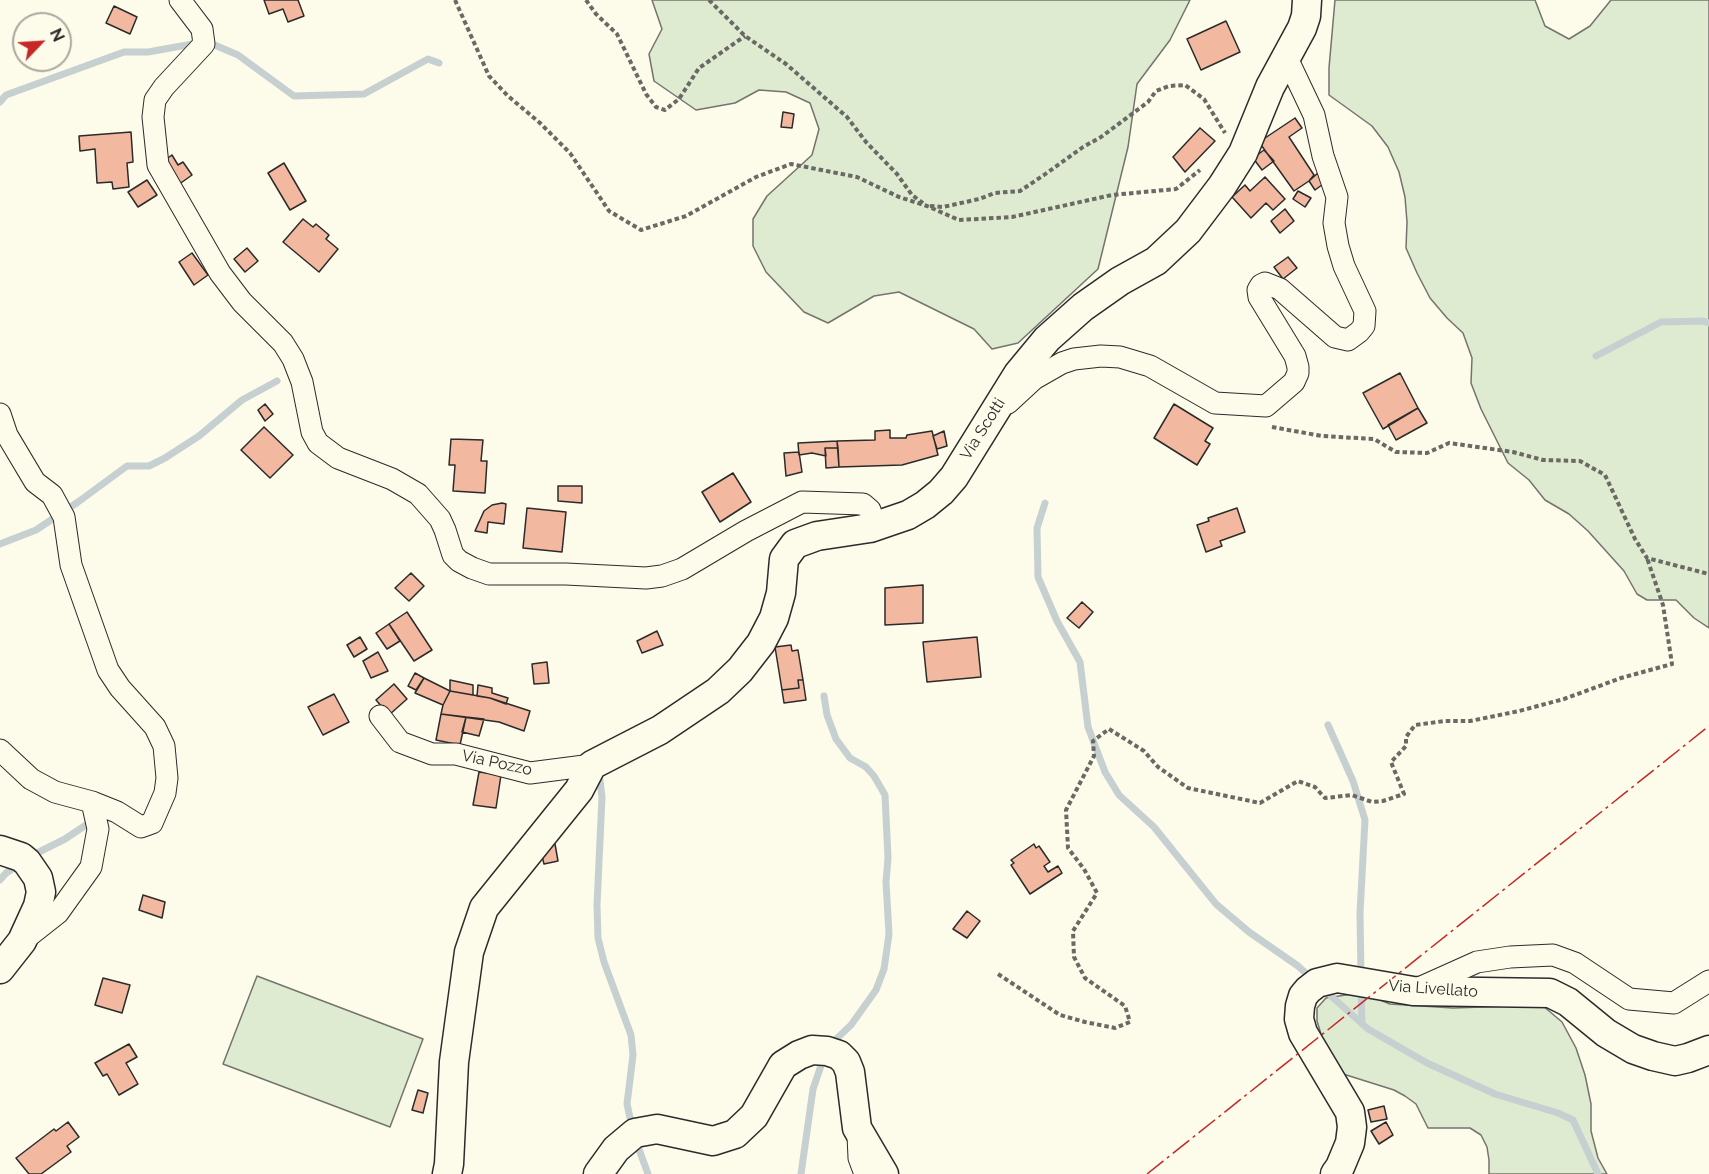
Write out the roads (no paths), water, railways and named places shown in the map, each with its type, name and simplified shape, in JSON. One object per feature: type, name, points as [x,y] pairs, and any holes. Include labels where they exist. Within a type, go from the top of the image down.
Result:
[{"type":"street","points":[[180,0],[202,29],[204,44],[155,100],[153,117],[158,165],[220,273],[242,302],[283,344],[292,359],[302,382],[312,432],[318,443],[338,458],[393,479],[418,494],[440,519],[453,555],[459,561],[489,574],[566,574],[646,578],[662,576],[682,569],[746,531],[802,502],[863,504],[870,510],[872,516],[870,528]]},
{"type":"street","name":"Via Scotti","points":[[592,765],[660,730],[718,692],[762,643],[774,618],[784,560],[795,544],[817,536],[870,528],[908,515],[925,505],[954,477],[1018,374],[1047,339],[1083,307],[1120,281],[1156,261],[1182,237],[1222,186],[1243,153],[1270,87],[1302,27],[1306,16],[1307,0]]},
{"type":"street","points":[[989,419],[1047,371],[1074,359],[1101,356],[1120,357],[1150,366],[1215,403],[1266,406],[1294,382],[1298,367],[1295,356],[1259,297],[1258,290],[1265,283],[1280,289],[1335,338],[1348,340],[1364,326],[1365,311],[1344,266],[1338,246],[1334,223],[1337,197],[1323,156],[1314,115],[1286,56]]},
{"type":"street","points":[[0,414],[7,435],[35,482],[52,495],[64,517],[71,565],[108,670],[120,688],[155,727],[164,747],[167,778],[165,793],[152,823],[141,827],[117,812],[92,802],[55,792],[31,778],[0,750]]},
{"type":"street","name":"Via Pozzo","points":[[380,716],[400,742],[432,754],[456,754],[530,773],[592,765]]},
{"type":"street","points":[[447,1174],[451,1096],[458,1029],[469,952],[484,908],[579,790],[592,765]]},
{"type":"street","points":[[22,941],[58,913],[91,867],[98,829],[92,802]]},
{"type":"street","points":[[0,850],[21,857],[34,871],[41,885],[38,906],[22,941],[0,969]]},
{"type":"street","points":[[1413,991],[1477,962],[1510,957],[1552,955],[1575,963],[1629,999],[1674,1003],[1709,981]]},
{"type":"street","name":"Via Livellato","points":[[1335,1174],[1350,1143],[1352,1127],[1350,1112],[1303,1033],[1299,1019],[1303,996],[1317,983],[1337,978],[1413,991],[1550,993],[1568,1002],[1606,1033],[1633,1049],[1675,1060],[1709,1050]]},
{"type":"street","points":[[598,1174],[616,1149],[635,1133],[657,1130],[713,1141],[735,1134],[754,1116],[783,1065],[812,1050],[839,1055],[846,1062],[850,1072],[859,1158],[865,1174]]},
{"type":"street","points":[[857,1128],[884,1174]]},
{"type":"waterway","points":[[0,102],[6,95],[124,52],[148,52],[198,43],[210,43],[238,55],[294,96],[364,94],[428,59],[439,63]]},
{"type":"waterway","points":[[1596,356],[1661,322],[1703,321],[1709,323]]},
{"type":"waterway","points":[[0,544],[36,530],[127,466],[149,466],[165,458],[199,436],[242,400],[277,381]]},
{"type":"waterway","points":[[1045,503],[1037,528],[1038,577],[1057,621],[1080,662],[1088,727],[1105,772],[1119,795],[1154,827],[1216,904],[1312,979]]},
{"type":"waterway","points":[[824,696],[827,715],[836,739],[850,758],[866,767],[874,776],[885,795],[888,858],[886,882],[889,934],[884,969],[876,990],[851,1025],[830,1045]]},
{"type":"waterway","points":[[1328,725],[1353,781],[1365,820],[1360,913],[1361,977]]},
{"type":"waterway","points":[[599,773],[602,797],[597,905],[598,938],[604,962],[631,1035],[633,1055],[627,1104],[632,1127]]},
{"type":"waterway","points":[[31,856],[65,839],[92,821]]},
{"type":"waterway","points":[[0,880],[20,864]]},
{"type":"waterway","points":[[1322,988],[1368,1029],[1427,1063],[1495,1094],[1558,1113],[1573,1120],[1598,1174]]},
{"type":"waterway","points":[[1361,988],[1362,1024]]},
{"type":"waterway","points":[[801,1174],[813,1089],[824,1057]]},
{"type":"waterway","points":[[636,1141],[648,1174]]}]
